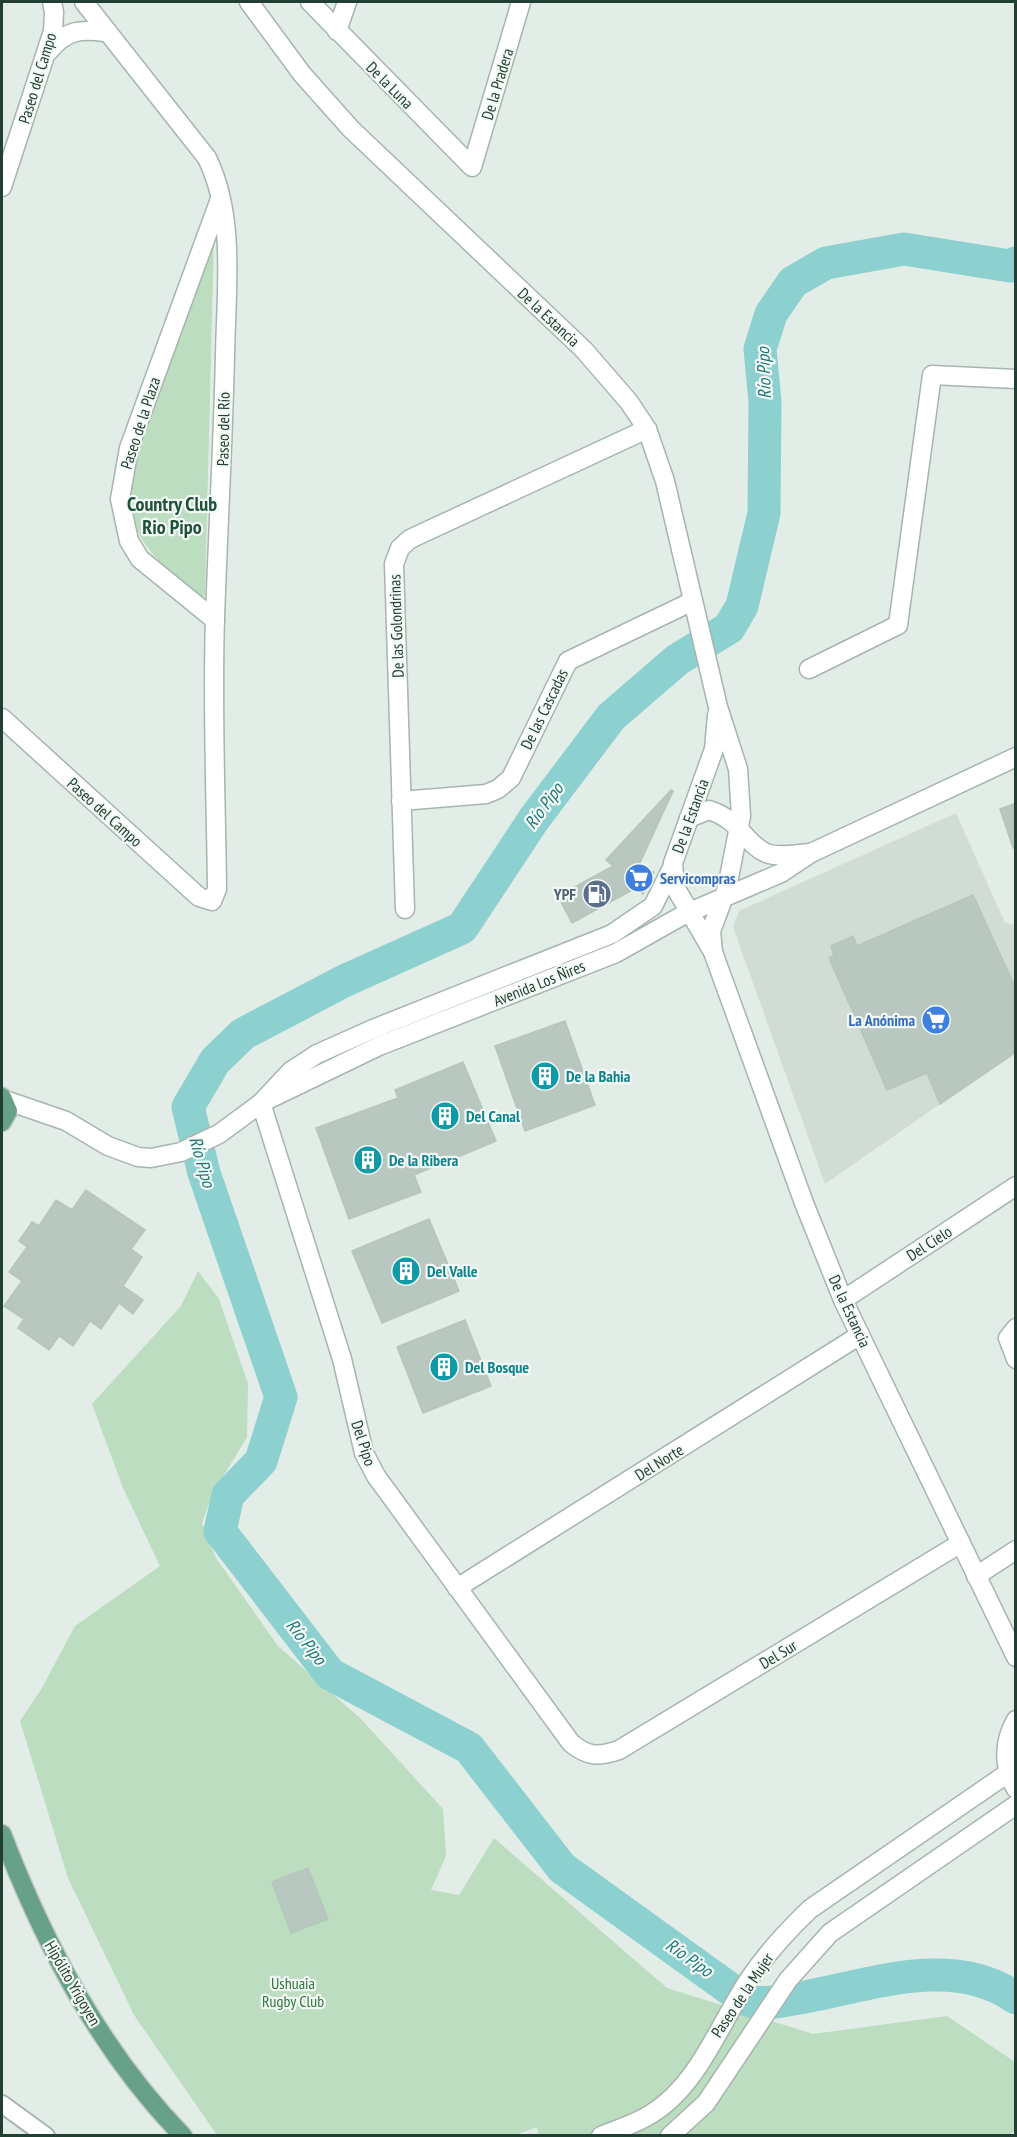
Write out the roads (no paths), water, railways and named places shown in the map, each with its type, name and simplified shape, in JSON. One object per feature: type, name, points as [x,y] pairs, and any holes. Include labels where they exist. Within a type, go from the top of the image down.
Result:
[{"type":"main road","points":[[2,1121],[8,1111],[3,1098]]},
{"type":"main road","name":"Hipólito Yrigoyen","points":[[2,1834],[19,1880],[51,1946],[88,2012],[124,2067],[183,2136]]},
{"type":"main road","name":"Hipólito Yrigoyen","points":[[167,2120],[177,2136]]},
{"type":"street","name":"Paseo del Campo","points":[[2,187],[53,31],[52,2]]},
{"type":"street","name":"Paseo del Río","points":[[84,2],[105,32],[207,158],[214,173],[220,198],[227,259],[222,481],[215,620],[217,889],[212,901]]},
{"type":"street","name":"De la Estancia","points":[[249,2],[302,74],[351,129],[584,350],[629,402],[647,429],[665,481],[712,686],[738,769],[741,794],[739,827],[723,900],[710,936],[713,952],[804,1203],[843,1300],[1016,1657]]},
{"type":"street","name":"De la Luna","points":[[310,2],[472,167]]},
{"type":"street","points":[[337,31],[347,2]]},
{"type":"street","name":"De la Pradera","points":[[472,167],[521,2]]},
{"type":"street","points":[[46,54],[60,38],[70,32],[105,32]]},
{"type":"street","name":"Paseo de la Plaza","points":[[215,620],[140,559],[129,541],[120,499],[129,448],[220,198]]},
{"type":"street","points":[[809,669],[897,625],[932,375],[1016,380]]},
{"type":"street","name":"De las Golondrinas","points":[[405,909],[394,564],[400,548],[410,539],[647,429]]},
{"type":"street","name":"De las Cascadas","points":[[401,801],[486,794],[498,789],[511,778],[568,661],[693,601]]},
{"type":"street","name":"De la Estancia","points":[[713,952],[675,887],[673,863],[714,749],[718,707]]},
{"type":"street","name":"Paseo del Campo","points":[[2,718],[199,897],[212,901]]},
{"type":"street","name":"Avenida Los Ñires","points":[[56,1117],[122,1152],[145,1158],[167,1155],[200,1144],[261,1103],[291,1071],[317,1054],[373,1029],[550,970],[616,952],[689,913],[781,873],[811,853],[1016,757]]},
{"type":"street","name":"Avenida Los Ñires","points":[[689,818],[709,810],[722,814],[768,854],[811,853]]},
{"type":"street","name":"Avenida Los Ñires","points":[[550,970],[647,911],[663,891],[673,863]]},
{"type":"street","points":[[3,1098],[56,1117]]},
{"type":"street","name":"Del Pipo","points":[[261,1103],[342,1359],[364,1453],[376,1476],[571,1743],[582,1753],[593,1756]]},
{"type":"street","points":[[2,1121],[56,1117]]},
{"type":"street","name":"Del Cielo","points":[[843,1300],[1016,1186]]},
{"type":"street","points":[[1012,1333],[1016,1359]]},
{"type":"street","name":"Del Norte","points":[[457,1588],[860,1335]]},
{"type":"street","name":"Del Sur","points":[[593,1756],[619,1750],[961,1543]]},
{"type":"street","points":[[976,1576],[1016,1550]]},
{"type":"street","points":[[1012,1781],[1006,1752],[1010,1731],[1016,1720]]},
{"type":"street","name":"Paseo de la Mujer","points":[[601,2136],[652,2114],[671,2097],[694,2071],[751,1976],[788,1930],[810,1909],[1012,1781]]},
{"type":"street","name":"Paseo de la Mujer","points":[[670,2136],[706,2103],[788,1980],[830,1933],[1016,1805]]},
{"type":"street","points":[[2,2104],[46,2136]]},
{"type":"waterway","name":"Río Pipo","points":[[1016,263],[1010,266],[904,249],[826,263],[793,282],[771,314],[760,349],[765,402],[764,513],[742,606],[729,628],[677,660],[611,717],[534,819],[462,928],[344,981],[243,1034],[215,1061],[188,1107],[204,1173],[281,1397],[261,1461],[228,1495],[220,1531],[330,1674],[469,1748],[562,1868],[745,1999],[764,2003],[780,2002],[888,1980],[942,1975],[968,1978],[993,1985],[1016,1998]]},
{"type":"place","name":"Servicompras","points":[[639,878]]},
{"type":"place","name":"YPF","points":[[597,894]]},
{"type":"place","name":"La Anónima","points":[[936,1020]]},
{"type":"place","name":"De la Bahia","points":[[545,1076]]},
{"type":"place","name":"Del Canal","points":[[445,1116]]},
{"type":"place","name":"De la Ribera","points":[[368,1160]]},
{"type":"place","name":"Del Valle","points":[[406,1271]]},
{"type":"place","name":"Del Bosque","points":[[444,1367]]},
{"type":"district","name":"Country Club Rio Pipo","points":[[172,516]]},
{"type":"park label","name":"Ushuaia Rugby Club","points":[[293,1992]]}]
